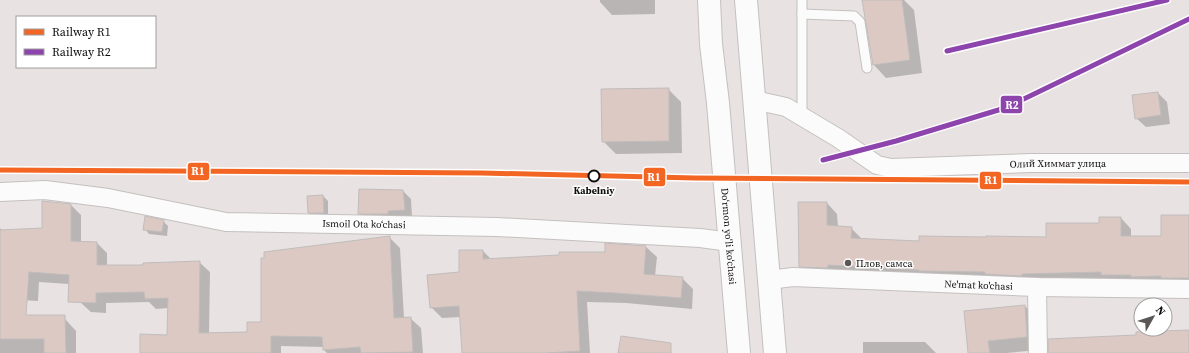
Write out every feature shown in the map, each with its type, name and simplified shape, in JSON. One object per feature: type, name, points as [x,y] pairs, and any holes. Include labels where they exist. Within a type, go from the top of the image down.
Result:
[{"type":"main road","name":"Do‘rmon yo‘li ko‘chasi","points":[[708,0],[730,242],[738,353]]},
{"type":"main road","points":[[746,0],[775,353]]},
{"type":"street","name":"Олий Химмат улица","points":[[754,100],[786,107],[838,138],[877,165],[891,168],[1030,164],[1189,163]]},
{"type":"street","name":"Ismoil Ota koʻchasi","points":[[0,192],[46,190],[108,198],[226,222],[497,227],[700,238],[730,242]]},
{"type":"street","name":"Ne'mat ko'chasi","points":[[769,280],[793,277],[1037,286],[1189,289]]},
{"type":"street","points":[[1037,286],[1038,353]]},
{"type":"lane","points":[[802,0],[802,116]]},
{"type":"lane","points":[[802,14],[854,16],[860,22],[867,68]]},
{"type":"building","points":[[862,0],[902,0],[910,60],[873,65]]},
{"type":"building","points":[[669,88],[669,141],[602,142],[601,89]]},
{"type":"building","points":[[1158,92],[1161,115],[1135,119],[1132,95]]},
{"type":"building","points":[[359,189],[403,190],[405,210],[388,211],[388,214],[358,214]]},
{"type":"building","points":[[323,195],[324,213],[308,213],[307,196]]},
{"type":"building","points":[[42,201],[71,204],[71,241],[97,242],[97,265],[143,265],[143,263],[200,261],[199,333],[247,332],[247,322],[261,322],[261,258],[264,258],[264,252],[390,236],[394,318],[411,317],[413,352],[361,353],[360,347],[323,350],[322,337],[271,336],[271,353],[140,353],[140,334],[167,335],[168,298],[145,299],[144,292],[96,293],[96,303],[68,302],[69,275],[29,272],[26,315],[65,315],[66,353],[44,353],[44,339],[0,339],[0,230],[42,228]]},
{"type":"building","points":[[798,202],[827,202],[827,225],[852,227],[851,238],[919,241],[919,236],[1046,237],[1046,223],[1099,223],[1099,217],[1121,217],[1121,236],[1161,236],[1161,215],[1189,215],[1189,278],[1101,275],[1101,272],[1022,274],[1022,276],[985,274],[985,272],[919,271],[828,265],[828,268],[799,267]]},
{"type":"building","points":[[145,216],[164,220],[162,232],[143,230]]},
{"type":"building","points":[[605,243],[646,246],[644,274],[683,277],[681,298],[577,291],[580,351],[545,353],[462,353],[459,306],[430,308],[427,275],[459,272],[459,250],[483,250],[483,259],[559,255],[559,252],[605,252]]},
{"type":"building","points":[[1025,305],[1027,337],[988,341],[990,353],[968,353],[964,311]]},
{"type":"building","points":[[1189,330],[1189,353],[1048,353],[1048,339],[1133,335],[1133,337],[1173,337],[1173,331]]},
{"type":"building","points":[[621,336],[671,343],[671,353],[618,353]]},
{"type":"rail line","name":"R2","points":[[947,51],[1167,0]]},
{"type":"rail line","name":"R2","points":[[823,160],[896,141],[1005,108],[1189,19]]},
{"type":"rail line","name":"R1","points":[[0,170],[482,173],[695,178],[1189,182]]},
{"type":"place","name":"Kabelniy","points":[[594,176]]},
{"type":"place","name":"Плов, самса","points":[[848,263]]}]
